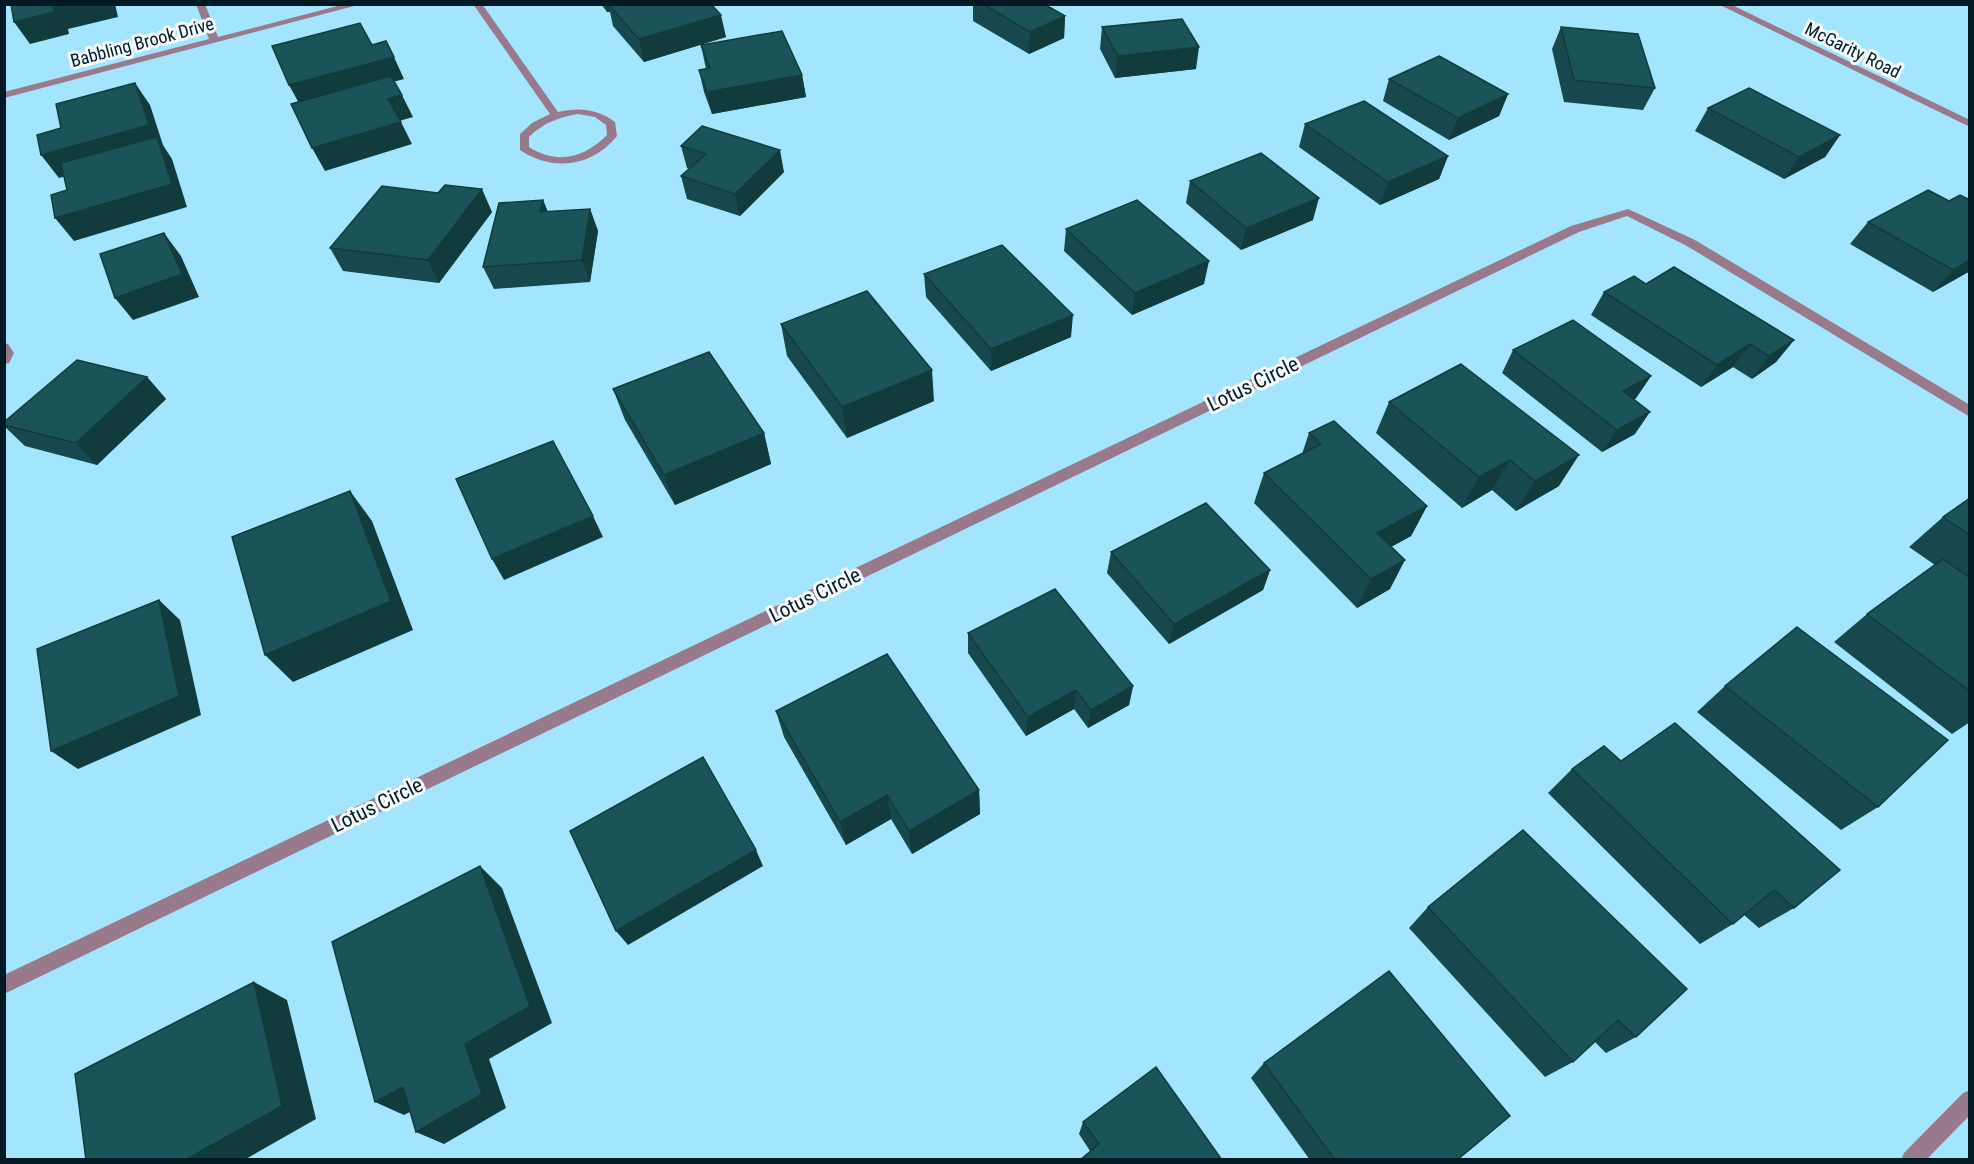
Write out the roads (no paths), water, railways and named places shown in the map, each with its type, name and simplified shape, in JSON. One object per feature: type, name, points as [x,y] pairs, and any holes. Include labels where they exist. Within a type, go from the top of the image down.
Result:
[{"type":"street","points":[[200,4],[214,40]]},
{"type":"street","name":"Babbling Brook Drive","points":[[4,94],[358,4]]},
{"type":"street","points":[[477,4],[555,114]]},
{"type":"street","name":"McGarity Road","points":[[1722,4],[1970,124]]},
{"type":"street","points":[[578,111],[598,115],[611,124],[612,136],[601,149],[581,158],[557,162],[536,158],[524,148],[524,136],[536,123],[555,114],[578,111]]},
{"type":"street","name":"Lotus Circle","points":[[4,985],[1564,235],[1628,212],[1691,243],[1966,404]]},
{"type":"street","points":[[4,347],[8,353],[4,360]]},
{"type":"street","points":[[1911,1160],[1970,1100]]}]
